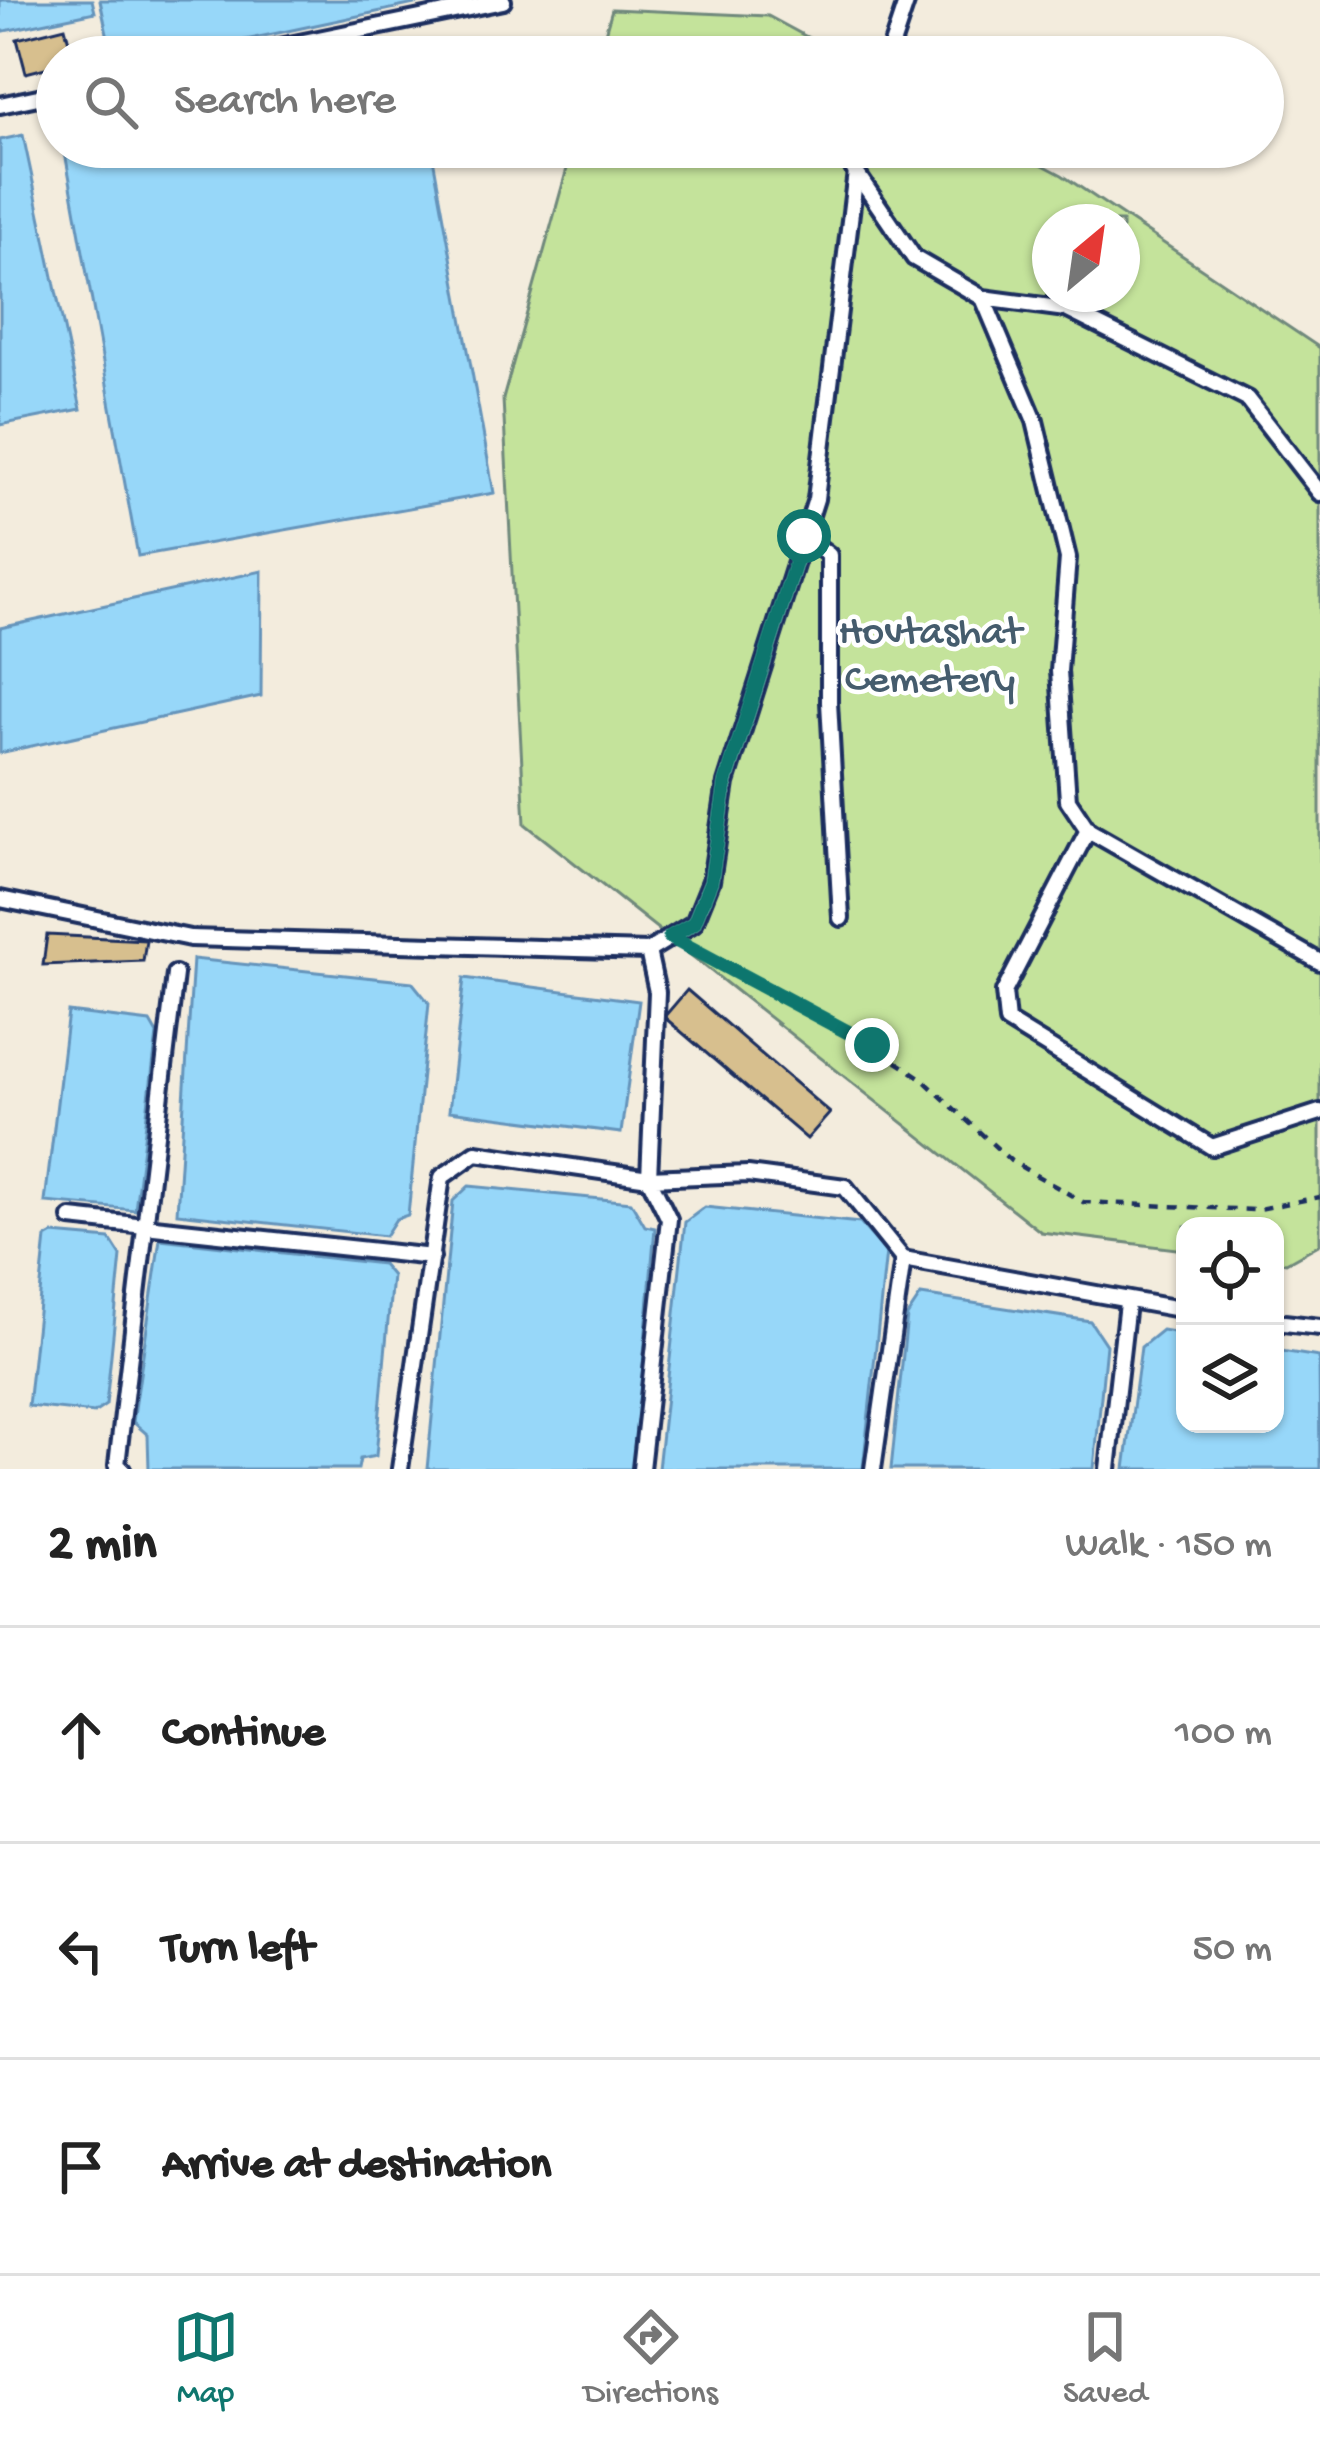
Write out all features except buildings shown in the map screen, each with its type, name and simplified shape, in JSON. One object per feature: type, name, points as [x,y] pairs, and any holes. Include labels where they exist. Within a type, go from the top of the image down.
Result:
[{"type":"lane","points":[[895,36],[907,0]]},
{"type":"lane","points":[[333,36],[503,1]]},
{"type":"lane","points":[[0,104],[36,97]]},
{"type":"lane","points":[[853,168],[914,258],[983,298],[1066,309],[1246,399],[1320,493]]},
{"type":"lane","points":[[0,898],[190,938],[648,950],[694,923],[711,881],[726,782],[816,499],[853,168]]},
{"type":"lane","points":[[983,298],[1035,421],[1068,558],[1059,671],[1068,800],[1088,830],[1320,962]]},
{"type":"lane","points":[[804,536],[829,555],[829,702],[841,918]]},
{"type":"lane","points":[[1088,830],[1004,992],[1007,1021],[1212,1147],[1320,1112]]},
{"type":"lane","points":[[641,1469],[669,1219],[649,1178],[657,992],[648,950]]},
{"type":"lane","points":[[122,1469],[117,1465],[143,1226],[176,974]]},
{"type":"lane","points":[[400,1469],[442,1177],[476,1153],[649,1178],[748,1174],[845,1186],[903,1259],[1176,1309]]},
{"type":"lane","points":[[71,1218],[432,1257]]},
{"type":"lane","points":[[873,1469],[903,1259]]},
{"type":"lane","points":[[1108,1469],[1127,1303]]},
{"type":"lane","points":[[1284,1323],[1320,1327]]},
{"type":"path","points":[[670,937],[872,1045],[921,1078],[1011,1161],[1083,1202],[1254,1210],[1320,1197]]},
{"type":"green space","points":[[612,9],[768,16],[805,36],[604,36]]},
{"type":"green space","name":"Hovtashat Cemetery","points":[[567,168],[1049,168],[1105,204],[1032,204],[1032,312],[1140,312],[1140,227],[1320,348],[1320,1244],[1284,1263],[1284,1217],[1176,1217],[1176,1249],[1041,1232],[525,824],[503,399]]},
{"type":"water","points":[[0,0],[92,0],[95,12],[0,32]]},
{"type":"water","points":[[100,0],[424,2],[264,36],[108,36]]},
{"type":"water","points":[[23,135],[81,409],[0,425],[0,140]]},
{"type":"water","points":[[68,168],[435,168],[494,493],[138,556]]},
{"type":"water","points":[[262,571],[261,696],[0,753],[0,628]]},
{"type":"water","points":[[193,959],[412,982],[429,1003],[408,1215],[396,1219],[385,1236],[177,1213]]},
{"type":"water","points":[[464,978],[639,1001],[621,1133],[449,1111]]},
{"type":"water","points":[[68,1012],[150,1022],[157,1034],[135,1210],[45,1202]]},
{"type":"water","points":[[469,1186],[631,1202],[645,1226],[655,1228],[634,1469],[427,1469],[453,1201]]},
{"type":"water","points":[[705,1207],[860,1223],[886,1252],[863,1469],[658,1469],[685,1222]]},
{"type":"water","points":[[53,1234],[110,1239],[121,1256],[106,1405],[94,1413],[28,1406],[46,1238]]},
{"type":"water","points":[[160,1239],[382,1264],[392,1276],[376,1456],[360,1459],[358,1469],[149,1469],[148,1435],[133,1422]]},
{"type":"water","points":[[921,1295],[1090,1321],[1106,1345],[1094,1469],[891,1469],[907,1316]]},
{"type":"water","points":[[1162,1330],[1176,1332],[1176,1433],[1284,1433],[1284,1351],[1319,1357],[1320,1469],[1125,1469],[1141,1347]]},
{"type":"route","points":[[804,536],[726,782],[711,881],[694,923],[670,937],[872,1045]]}]
